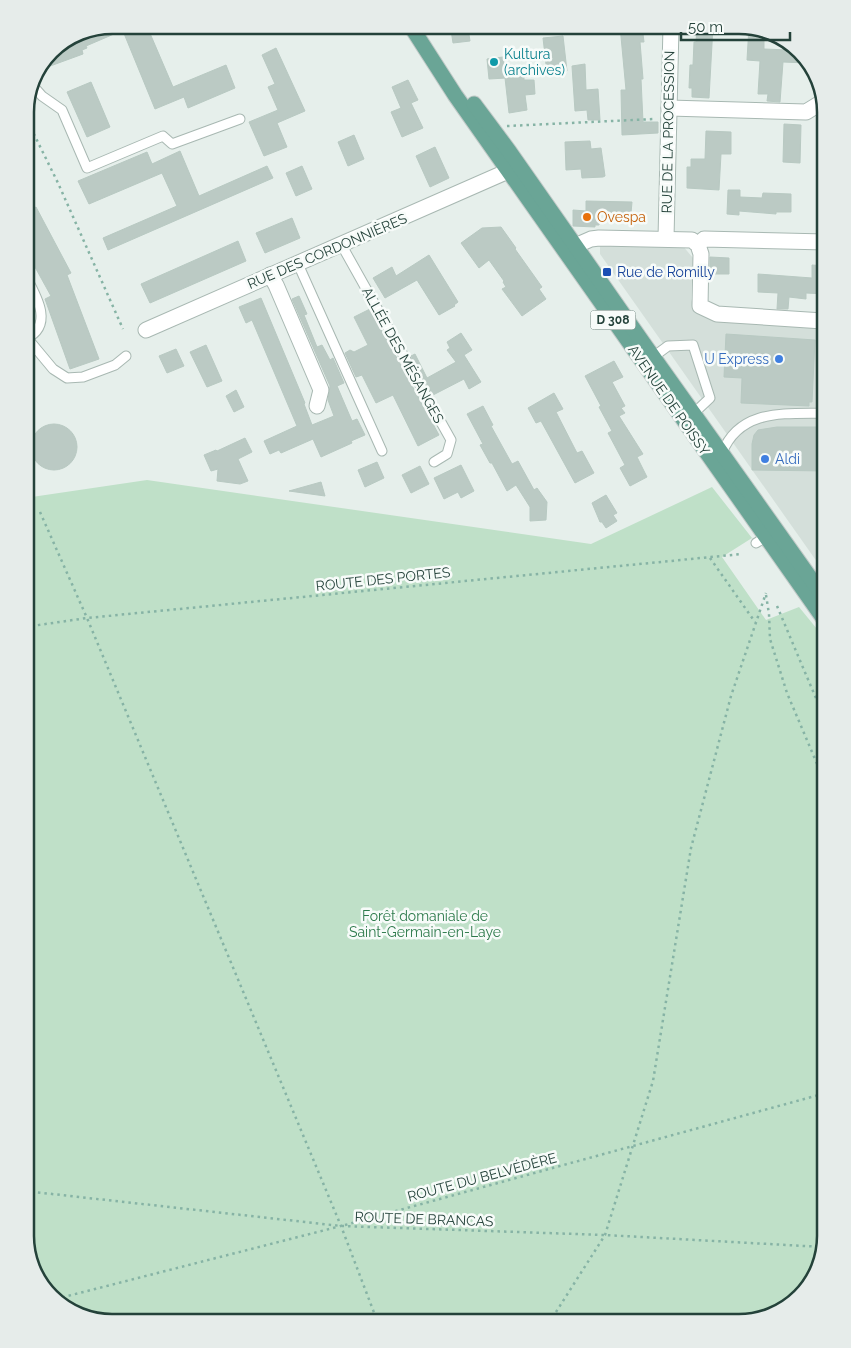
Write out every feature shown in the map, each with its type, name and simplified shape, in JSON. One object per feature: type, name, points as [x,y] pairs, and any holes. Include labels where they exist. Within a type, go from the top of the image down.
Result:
[{"type":"main road","name":"AVENUE DE POISSY","points":[[416,34],[455,95],[514,168],[688,417],[817,596]]},
{"type":"main road","name":"AVENUE DE POISSY","points":[[417,34],[491,127],[514,168]]},
{"type":"main road","name":"AVENUE DE POISSY","points":[[570,249],[653,357],[688,417]]},
{"type":"main road","name":"AVENUE DE POISSY","points":[[718,457],[761,540],[817,598]]},
{"type":"street","name":"RUE DE LA PROCESSION","points":[[666,238],[671,34]]},
{"type":"street","points":[[669,113],[806,112],[817,105]]},
{"type":"street","name":"RUE DES CORDONNIÈRES","points":[[146,330],[514,168]]},
{"type":"street","points":[[570,249],[591,239],[599,238],[621,242],[666,238],[692,240],[698,245],[701,254],[700,306],[717,314],[817,322]]},
{"type":"street","points":[[698,245],[704,239],[817,242]]},
{"type":"street","points":[[270,275],[321,390],[317,406]]},
{"type":"lane","points":[[37,91],[62,110],[87,168],[163,136],[172,144],[240,119]]},
{"type":"lane","name":"ALLÉE DES MÉSANGES","points":[[341,244],[450,440],[447,454],[434,462]]},
{"type":"lane","points":[[298,264],[382,451]]},
{"type":"lane","points":[[34,290],[38,297],[41,322],[34,333]]},
{"type":"lane","points":[[653,357],[668,346],[694,345],[710,398],[688,417]]},
{"type":"lane","points":[[34,348],[53,369],[67,378],[83,377],[115,365],[126,356]]},
{"type":"lane","points":[[718,457],[733,435],[743,426],[760,417],[774,414],[817,413]]},
{"type":"path","points":[[491,127],[669,113]]},
{"type":"path","points":[[34,134],[58,183],[123,329]]},
{"type":"path","points":[[40,512],[87,618],[341,1226],[375,1314]]},
{"type":"path","name":"ROUTE DES PORTES","points":[[34,626],[87,618],[742,554]]},
{"type":"path","points":[[710,558],[756,623]]},
{"type":"path","points":[[555,1314],[605,1235],[653,1081],[691,848],[731,696],[766,593],[770,614],[770,638],[787,693],[817,764]]},
{"type":"path","points":[[777,606],[817,701]]},
{"type":"path","name":"ROUTE DU BELVÉDÈRE","points":[[63,1297],[341,1226],[817,1096]]},
{"type":"path","name":"ROUTE DE BRANCAS","points":[[34,1192],[341,1226],[605,1235],[817,1247]]},
{"type":"shaded area","points":[[600,244],[682,245],[693,258],[691,299],[695,311],[706,318],[817,327],[817,561],[815,559],[600,254]]},
{"type":"green space","name":"Forêt domaniale de Saint-Germain-en-Laye","points":[[147,480],[591,544],[712,487],[752,538],[722,557],[766,620],[799,607],[817,629],[817,1246],[807,1275],[794,1291],[774,1306],[749,1314],[107,1314],[97,1313],[77,1306],[53,1288],[42,1271],[34,1246],[34,497]]},
{"type":"building","points":[[114,34],[86,46],[87,48],[82,50],[83,54],[49,66],[69,47],[82,40],[97,35]]},
{"type":"building","points":[[124,34],[150,34],[173,87],[226,65],[235,88],[188,108],[184,97],[155,109]]},
{"type":"building","points":[[452,34],[469,34],[470,41],[453,43]]},
{"type":"building","points":[[621,34],[643,34],[644,42],[640,42],[643,79],[641,79],[643,122],[658,122],[658,133],[622,135],[621,90],[626,90]]},
{"type":"building","points":[[696,34],[713,34],[709,98],[692,97],[692,88],[689,88],[690,65],[693,65],[694,42],[696,42]]},
{"type":"building","points":[[749,34],[764,38],[764,49],[786,50],[798,60],[800,63],[783,62],[780,102],[767,101],[768,94],[758,94],[760,61],[747,60]]},
{"type":"building","points":[[563,36],[567,71],[547,73],[543,38]]},
{"type":"building","points":[[276,48],[305,111],[277,123],[287,147],[264,156],[249,122],[278,110],[268,87],[275,84],[262,55]]},
{"type":"building","points":[[503,57],[506,78],[489,79],[487,59]]},
{"type":"building","points":[[585,64],[586,90],[598,89],[600,120],[588,120],[587,110],[575,111],[572,66]]},
{"type":"building","points":[[524,76],[524,80],[534,80],[535,94],[525,95],[527,110],[509,113],[505,78]]},
{"type":"building","points":[[408,80],[418,100],[411,103],[423,128],[402,137],[391,112],[401,108],[392,87]]},
{"type":"building","points":[[91,82],[110,127],[87,137],[67,92]]},
{"type":"building","points":[[784,124],[801,125],[800,163],[783,162]]},
{"type":"building","points":[[706,131],[731,132],[731,154],[721,154],[719,190],[687,188],[687,167],[691,167],[691,159],[705,159]]},
{"type":"building","points":[[354,135],[364,159],[348,166],[338,142]]},
{"type":"building","points":[[590,141],[591,149],[601,148],[605,176],[603,177],[582,178],[581,169],[566,170],[565,142]]},
{"type":"building","points":[[435,147],[449,178],[430,187],[416,156]]},
{"type":"building","points":[[180,151],[199,196],[267,166],[273,178],[108,250],[103,238],[177,206],[162,173],[89,204],[78,181],[147,152],[152,164]]},
{"type":"building","points":[[302,166],[312,189],[296,196],[286,173]]},
{"type":"building","points":[[728,190],[740,190],[740,197],[762,198],[763,193],[791,194],[791,212],[776,212],[776,214],[739,211],[739,215],[727,214]]},
{"type":"building","points":[[586,201],[632,202],[631,213],[600,212],[599,225],[595,225],[595,227],[573,226],[573,210],[586,211]]},
{"type":"building","points":[[36,207],[71,273],[67,275],[99,359],[70,369],[45,299],[51,296],[34,265],[34,208]]},
{"type":"building","points":[[292,218],[300,238],[265,253],[256,233]]},
{"type":"building","points":[[501,227],[542,287],[539,289],[546,299],[522,316],[502,289],[506,287],[504,281],[489,260],[479,268],[461,243],[482,228]]},
{"type":"building","points":[[238,241],[246,261],[150,303],[141,284]]},
{"type":"building","points":[[429,255],[458,302],[455,306],[439,315],[417,280],[385,298],[373,278],[392,267],[396,276]]},
{"type":"building","points":[[710,257],[729,258],[729,274],[710,274]]},
{"type":"building","points":[[812,265],[817,265],[817,294],[806,293],[806,299],[789,297],[788,309],[777,309],[778,293],[758,292],[758,274],[812,278]]},
{"type":"building","points":[[299,296],[307,314],[304,315],[317,347],[322,345],[330,360],[333,358],[344,383],[337,386],[352,421],[357,419],[365,435],[321,457],[313,439],[281,453],[279,450],[270,454],[264,441],[297,426],[252,320],[246,323],[239,307],[261,298],[305,403],[312,425],[334,416],[328,400],[330,386],[292,299]]},
{"type":"building","points":[[370,309],[439,435],[418,446],[393,395],[376,403],[362,375],[356,377],[345,353],[350,350],[354,352],[368,345],[354,317]]},
{"type":"building","points":[[461,333],[472,350],[464,355],[481,382],[469,389],[464,379],[433,395],[411,356],[415,354],[427,378],[456,362],[447,350],[450,348],[447,342]]},
{"type":"building","name":"U Express","points":[[726,334],[815,340],[812,402],[809,402],[809,406],[741,403],[742,378],[724,377]]},
{"type":"building","points":[[206,345],[222,381],[207,387],[190,352]]},
{"type":"building","points":[[176,349],[184,366],[167,373],[159,356]]},
{"type":"building","points":[[614,361],[623,377],[612,382],[625,406],[621,408],[625,413],[619,416],[643,454],[637,457],[647,477],[630,486],[620,468],[625,465],[608,433],[612,431],[585,376]]},
{"type":"building","points":[[236,390],[244,407],[234,412],[226,396]]},
{"type":"building","points":[[554,393],[563,409],[556,412],[577,453],[582,451],[594,473],[575,483],[541,421],[536,423],[528,408]]},
{"type":"building","points":[[483,406],[493,425],[491,426],[512,464],[518,461],[534,490],[537,488],[547,502],[546,520],[530,521],[530,507],[516,485],[507,491],[480,445],[483,444],[467,414]]},
{"type":"building","points":[[59,424],[67,427],[74,434],[77,442],[77,452],[74,460],[63,469],[45,469],[34,460],[34,434],[45,425]]},
{"type":"building","points":[[777,427],[817,427],[817,471],[752,470],[752,444],[754,435],[758,430]]},
{"type":"building","points":[[245,438],[252,452],[238,459],[248,481],[240,484],[217,481],[218,469],[211,471],[204,455]]},
{"type":"building","points":[[377,462],[384,478],[365,487],[358,470]]},
{"type":"building","points":[[461,465],[474,491],[461,498],[458,492],[444,499],[434,478]]},
{"type":"building","points":[[420,466],[429,484],[411,493],[402,475]]},
{"type":"building","points":[[321,482],[325,496],[289,491]]},
{"type":"building","points":[[606,495],[617,513],[613,515],[617,521],[606,528],[600,522],[592,503]]},
{"type":"place","name":"Kultura (archives)","points":[[494,62]]},
{"type":"place","name":"Ovespa","points":[[587,217]]},
{"type":"place","name":"Rue de Romilly","points":[[607,272]]},
{"type":"place","name":"U Express","points":[[779,359]]},
{"type":"place","name":"Aldi","points":[[765,459]]}]
